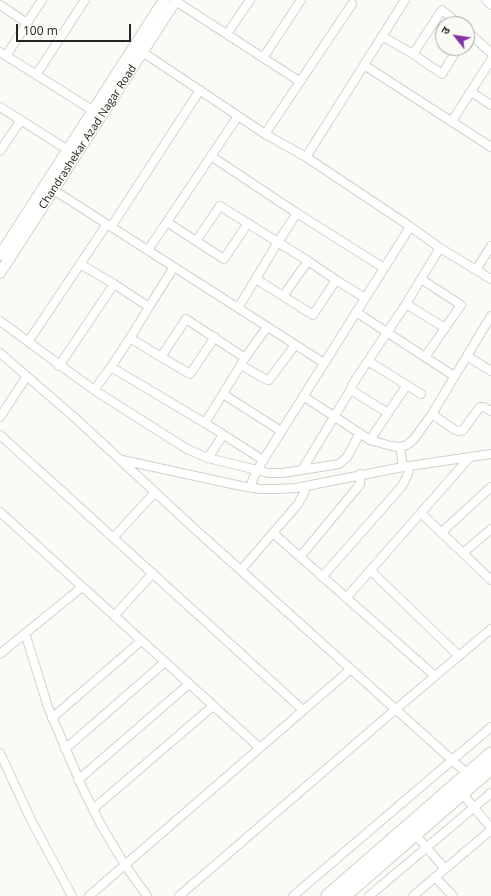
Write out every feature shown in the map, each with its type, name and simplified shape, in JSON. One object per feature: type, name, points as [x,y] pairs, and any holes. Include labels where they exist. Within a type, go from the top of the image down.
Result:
[{"type":"main road","points":[[344,896],[462,793],[491,754]]},
{"type":"main road","points":[[328,896],[472,778],[491,768]]},
{"type":"street","points":[[42,0],[27,23],[3,54],[97,113]]},
{"type":"street","points":[[36,75],[85,0]]},
{"type":"street","name":"Chandrashekar Azad Nagar Road","points":[[138,49],[164,0]]},
{"type":"street","points":[[175,0],[299,82]]},
{"type":"street","name":"Chandrashekar Azad Nagar Road","points":[[0,255],[49,187],[138,49],[175,0]]},
{"type":"street","points":[[227,34],[250,0]]},
{"type":"street","points":[[263,58],[301,0]]},
{"type":"street","points":[[306,157],[405,0]]},
{"type":"street","points":[[486,0],[491,5]]},
{"type":"street","points":[[264,134],[352,4]]},
{"type":"street","points":[[0,5],[27,23]]},
{"type":"street","points":[[438,16],[442,10],[449,16]]},
{"type":"street","points":[[413,54],[435,21]]},
{"type":"street","points":[[382,36],[413,54],[442,74],[453,56]]},
{"type":"street","points":[[475,39],[491,53]]},
{"type":"street","points":[[138,49],[264,134],[306,157],[440,248],[491,280]]},
{"type":"street","points":[[452,121],[491,60]]},
{"type":"street","points":[[364,65],[491,147]]},
{"type":"street","points":[[28,342],[200,90]]},
{"type":"street","points":[[471,92],[491,105]]},
{"type":"street","points":[[0,107],[68,150]]},
{"type":"street","name":"Chandrashekar Azad Nagar Road","points":[[0,273],[49,187],[68,150],[97,113]]},
{"type":"street","points":[[148,250],[238,116]]},
{"type":"street","points":[[0,151],[21,120]]},
{"type":"street","points":[[212,156],[297,213],[384,268]]},
{"type":"street","points":[[49,187],[324,363]]},
{"type":"street","points":[[196,242],[220,206],[366,298]]},
{"type":"street","points":[[238,308],[297,213]]},
{"type":"street","points":[[167,222],[224,259],[248,223]]},
{"type":"street","points":[[250,488],[255,473],[410,227]]},
{"type":"street","points":[[476,270],[491,246]]},
{"type":"street","points":[[302,470],[352,385],[406,304],[440,248]]},
{"type":"street","points":[[283,296],[308,261]]},
{"type":"street","points":[[80,264],[149,307]]},
{"type":"street","points":[[94,390],[130,338],[174,267]]},
{"type":"street","points":[[256,279],[313,315],[336,280]]},
{"type":"street","points":[[421,279],[461,305],[425,357]]},
{"type":"street","points":[[59,366],[114,284]]},
{"type":"street","points":[[406,304],[445,328]]},
{"type":"street","points":[[356,312],[454,376]]},
{"type":"street","points":[[403,458],[407,445],[414,439],[432,414],[491,316]]},
{"type":"street","points":[[161,356],[186,319],[245,358]]},
{"type":"street","points":[[0,321],[59,366],[186,449],[208,458],[255,473],[275,474],[339,464],[347,457],[360,433]]},
{"type":"street","points":[[205,424],[245,358],[268,327]]},
{"type":"street","points":[[130,338],[190,374],[214,337]]},
{"type":"street","points":[[241,365],[264,380],[270,380],[295,344]]},
{"type":"street","points":[[0,353],[121,460],[472,778]]},
{"type":"street","points":[[467,356],[491,371]]},
{"type":"street","points":[[368,361],[421,394]]},
{"type":"street","points":[[111,367],[263,460]]},
{"type":"street","points":[[0,417],[27,376]]},
{"type":"street","points":[[370,440],[407,385]]},
{"type":"street","points":[[351,389],[388,413]]},
{"type":"street","points":[[223,394],[281,431]]},
{"type":"street","points":[[303,396],[370,440],[391,446],[403,458],[408,474],[402,486],[322,577]]},
{"type":"street","points":[[432,414],[455,430],[459,431],[463,430],[480,407],[484,407],[491,411]]},
{"type":"street","points":[[0,435],[303,710]]},
{"type":"street","points":[[208,458],[223,435]]},
{"type":"street","points":[[121,460],[250,488],[277,489],[306,486],[360,474],[403,458],[470,457],[491,454]]},
{"type":"street","points":[[346,598],[470,457]]},
{"type":"street","points":[[300,557],[360,484],[360,474]]},
{"type":"street","points":[[241,570],[301,499],[306,486]]},
{"type":"street","points":[[442,532],[491,487]]},
{"type":"street","points":[[114,537],[155,492]]},
{"type":"street","points":[[0,512],[260,748]]},
{"type":"street","points":[[421,513],[489,575]]},
{"type":"street","points":[[464,553],[491,529]]},
{"type":"street","points":[[273,533],[435,676]]},
{"type":"street","points":[[371,571],[459,656]]},
{"type":"street","points":[[114,616],[153,573]]},
{"type":"street","points":[[0,654],[82,586]]},
{"type":"street","points":[[179,896],[491,629]]},
{"type":"street","points":[[25,633],[52,718],[78,780],[125,865],[147,896]]},
{"type":"street","points":[[52,718],[141,641]]},
{"type":"street","points":[[65,749],[165,662]]},
{"type":"street","points":[[89,896],[351,669]]},
{"type":"street","points":[[78,780],[189,684]]},
{"type":"street","points":[[93,809],[213,706]]},
{"type":"street","points":[[293,896],[491,727]]},
{"type":"street","points":[[0,753],[31,820],[72,896]]},
{"type":"street","points":[[413,896],[491,829],[462,793]]},
{"type":"street","points":[[369,896],[491,793]]},
{"type":"street","points":[[415,834],[445,869]]},
{"type":"street","points":[[436,877],[453,896]]}]
